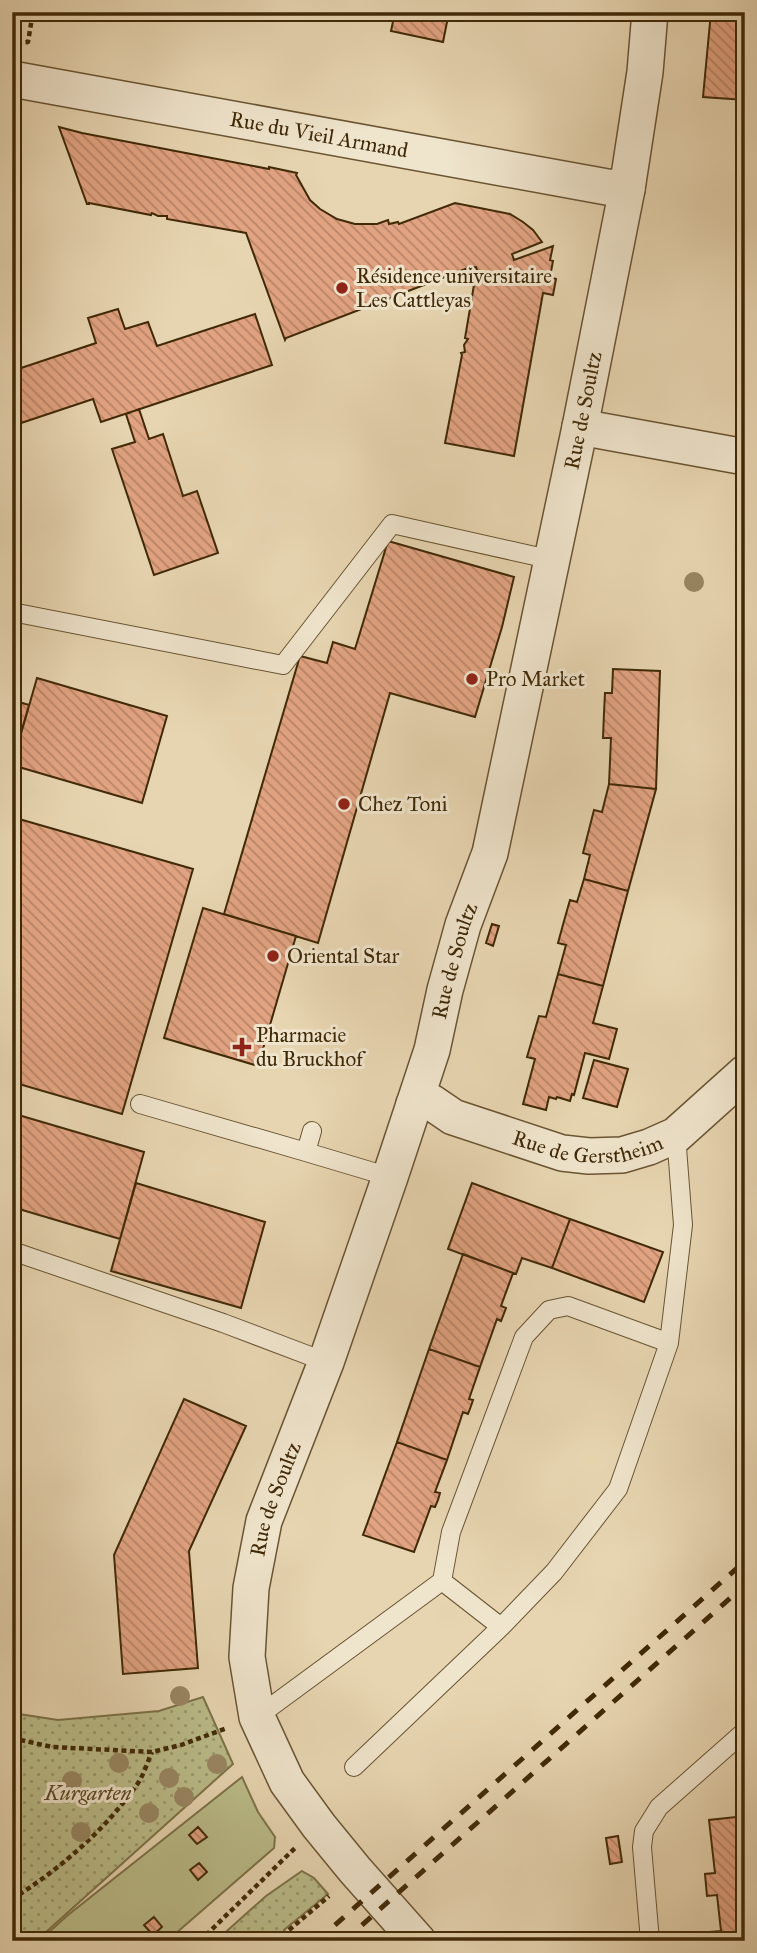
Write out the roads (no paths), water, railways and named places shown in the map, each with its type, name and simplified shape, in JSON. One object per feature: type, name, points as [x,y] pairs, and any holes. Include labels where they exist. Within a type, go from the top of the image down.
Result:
[{"type":"street","name":"Rue de Soultz","points":[[418,1941],[318,1826],[287,1782],[257,1717],[247,1657],[251,1588],[264,1521],[326,1362],[390,1177],[432,1050],[463,925],[491,853],[580,426],[626,189],[645,72],[650,12]]},
{"type":"street","name":"Rue du Vieil Armand","points":[[12,79],[626,189]]},
{"type":"street","points":[[580,426],[745,457]]},
{"type":"street","name":"Rue de Gerstheim","points":[[414,1104],[431,1102],[453,1117],[562,1153],[622,1155],[676,1135],[745,1073]]},
{"type":"lane","points":[[12,612],[283,665],[392,524],[552,560]]},
{"type":"lane","points":[[140,1104],[390,1177]]},
{"type":"lane","points":[[306,1152],[312,1131]]},
{"type":"lane","points":[[354,1767],[501,1627],[554,1572],[618,1489],[669,1343],[683,1225],[676,1135]]},
{"type":"lane","points":[[12,1251],[223,1323],[326,1362]]},
{"type":"lane","points":[[257,1717],[442,1581],[451,1532],[524,1337],[549,1310],[568,1306],[669,1343]]},
{"type":"lane","points":[[442,1581],[501,1627]]},
{"type":"lane","points":[[650,1941],[642,1847],[644,1831],[659,1807],[745,1731]]},
{"type":"railway","points":[[317,1941],[745,1561]]},
{"type":"railway","points":[[344,1941],[745,1585]]},
{"type":"place","name":"Résidence universitaire Les Cattleyas","points":[[342,288]]},
{"type":"place","name":"Pro Market","points":[[472,679]]},
{"type":"place","name":"Chez Toni","points":[[344,804]]},
{"type":"place","name":"Oriental Star","points":[[273,956]]},
{"type":"place","name":"Pharmacie du Bruckhof","points":[[242,1047]]},
{"type":"park label","name":"Kurgarten","points":[[88,1793]]}]
